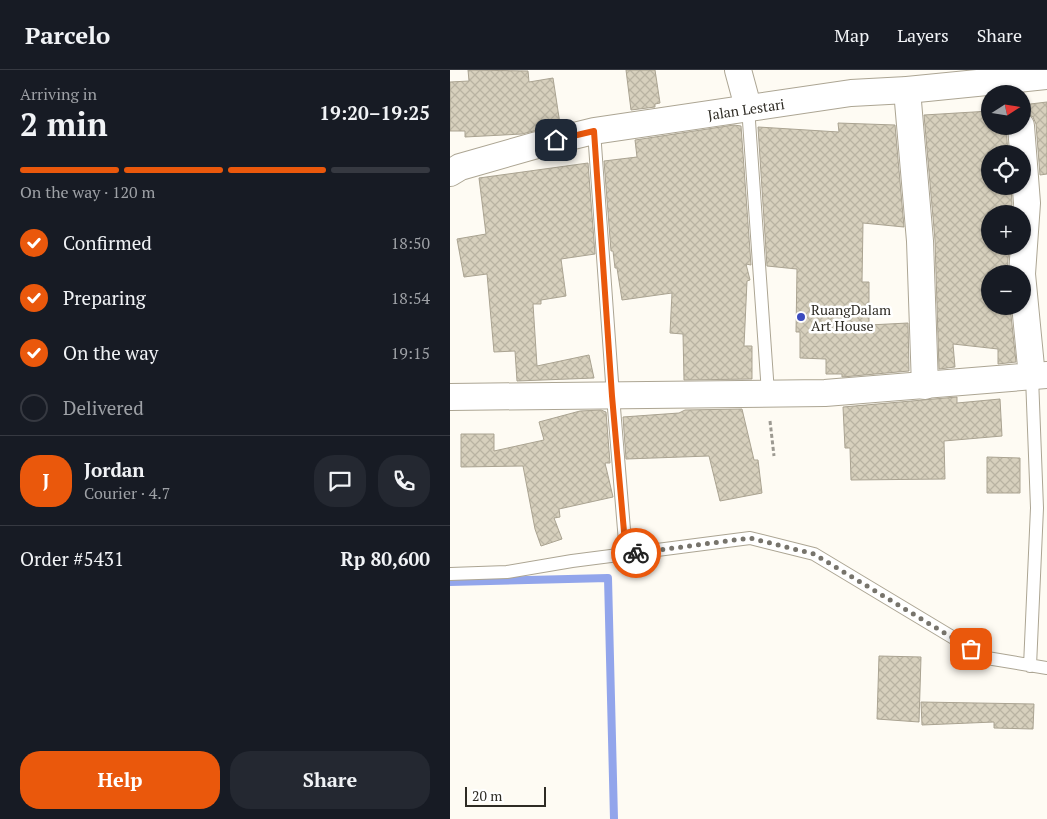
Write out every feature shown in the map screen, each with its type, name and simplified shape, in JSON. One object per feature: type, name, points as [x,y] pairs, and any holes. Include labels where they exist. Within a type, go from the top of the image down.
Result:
[{"type":"street","points":[[738,70],[748,108]]},
{"type":"street","name":"Jalan Lestari","points":[[1020,85],[1047,76]]},
{"type":"street","name":"Jalan Lestari","points":[[450,173],[460,167],[594,131],[852,93],[981,87]]},
{"type":"street","points":[[907,90],[920,241],[925,386]]},
{"type":"street","points":[[1022,135],[1027,203],[1023,265]]},
{"type":"street","points":[[450,397],[825,393],[1039,376],[1029,315]]},
{"type":"lane","points":[[748,108],[768,393]]},
{"type":"lane","points":[[594,131],[612,396],[626,554]]},
{"type":"lane","points":[[1030,666],[1037,508],[1039,376]]},
{"type":"lane","points":[[450,574],[507,572],[750,538],[814,554],[987,658],[1047,668]]},
{"type":"path","points":[[768,393],[774,456]]},
{"type":"building","points":[[468,70],[528,71],[529,82],[553,78],[560,124],[522,134],[465,137],[465,131],[450,131],[450,82],[469,81]]},
{"type":"building","points":[[626,70],[655,70],[660,103],[655,104],[655,107],[631,110]]},
{"type":"building","points":[[1047,102],[1047,174],[1040,175],[1036,124],[1031,116],[1031,104]]},
{"type":"building","points":[[981,112],[981,135],[1007,135],[1007,145],[981,145],[981,195],[1012,195],[1012,203],[1012,205],[981,205],[981,255],[1008,255],[1008,265],[981,265],[981,315],[1011,315],[1016,362],[998,364],[998,349],[953,344],[955,367],[939,369],[935,240],[924,115]]},
{"type":"building","points":[[838,123],[895,125],[904,227],[863,223],[862,282],[869,282],[869,325],[908,323],[909,371],[842,377],[842,374],[826,374],[826,359],[800,358],[800,332],[796,332],[797,269],[767,266],[758,127],[839,132]]},
{"type":"building","points":[[734,125],[741,126],[751,265],[746,264],[750,280],[747,281],[744,346],[752,346],[752,379],[684,380],[683,334],[670,333],[672,293],[622,300],[617,268],[615,268],[613,251],[611,251],[604,161],[637,157],[635,140]]},
{"type":"building","points":[[588,163],[595,254],[561,259],[566,296],[541,300],[541,304],[533,304],[537,366],[589,355],[594,378],[517,381],[515,351],[494,352],[487,274],[464,277],[457,239],[486,234],[479,178]]},
{"type":"building","points":[[957,397],[957,403],[1000,399],[1002,436],[944,441],[945,479],[851,480],[850,448],[845,448],[843,407]]},
{"type":"building","points":[[742,409],[754,460],[758,460],[762,493],[720,501],[709,456],[626,459],[623,417],[679,413],[685,410]]},
{"type":"building","points":[[601,410],[606,412],[610,463],[605,463],[613,497],[559,509],[560,517],[554,518],[562,539],[541,546],[535,529],[523,466],[461,467],[461,434],[494,434],[494,451],[544,440],[539,422],[580,411]]},
{"type":"building","points":[[987,457],[1020,458],[1020,493],[987,493]]},
{"type":"building","points":[[879,656],[921,657],[919,722],[877,719]]},
{"type":"building","points":[[921,702],[1034,704],[1033,729],[994,728],[994,722],[922,725]]},
{"type":"waterway","points":[[450,582],[608,578],[614,819]]},
{"type":"way so far","points":[[636,553],[750,538],[814,554],[971,649]]},
{"type":"place","name":"RuangDalam Art House","points":[[801,317]]},
{"type":"route","points":[[556,140],[594,131],[612,396],[626,554],[636,553]]}]
